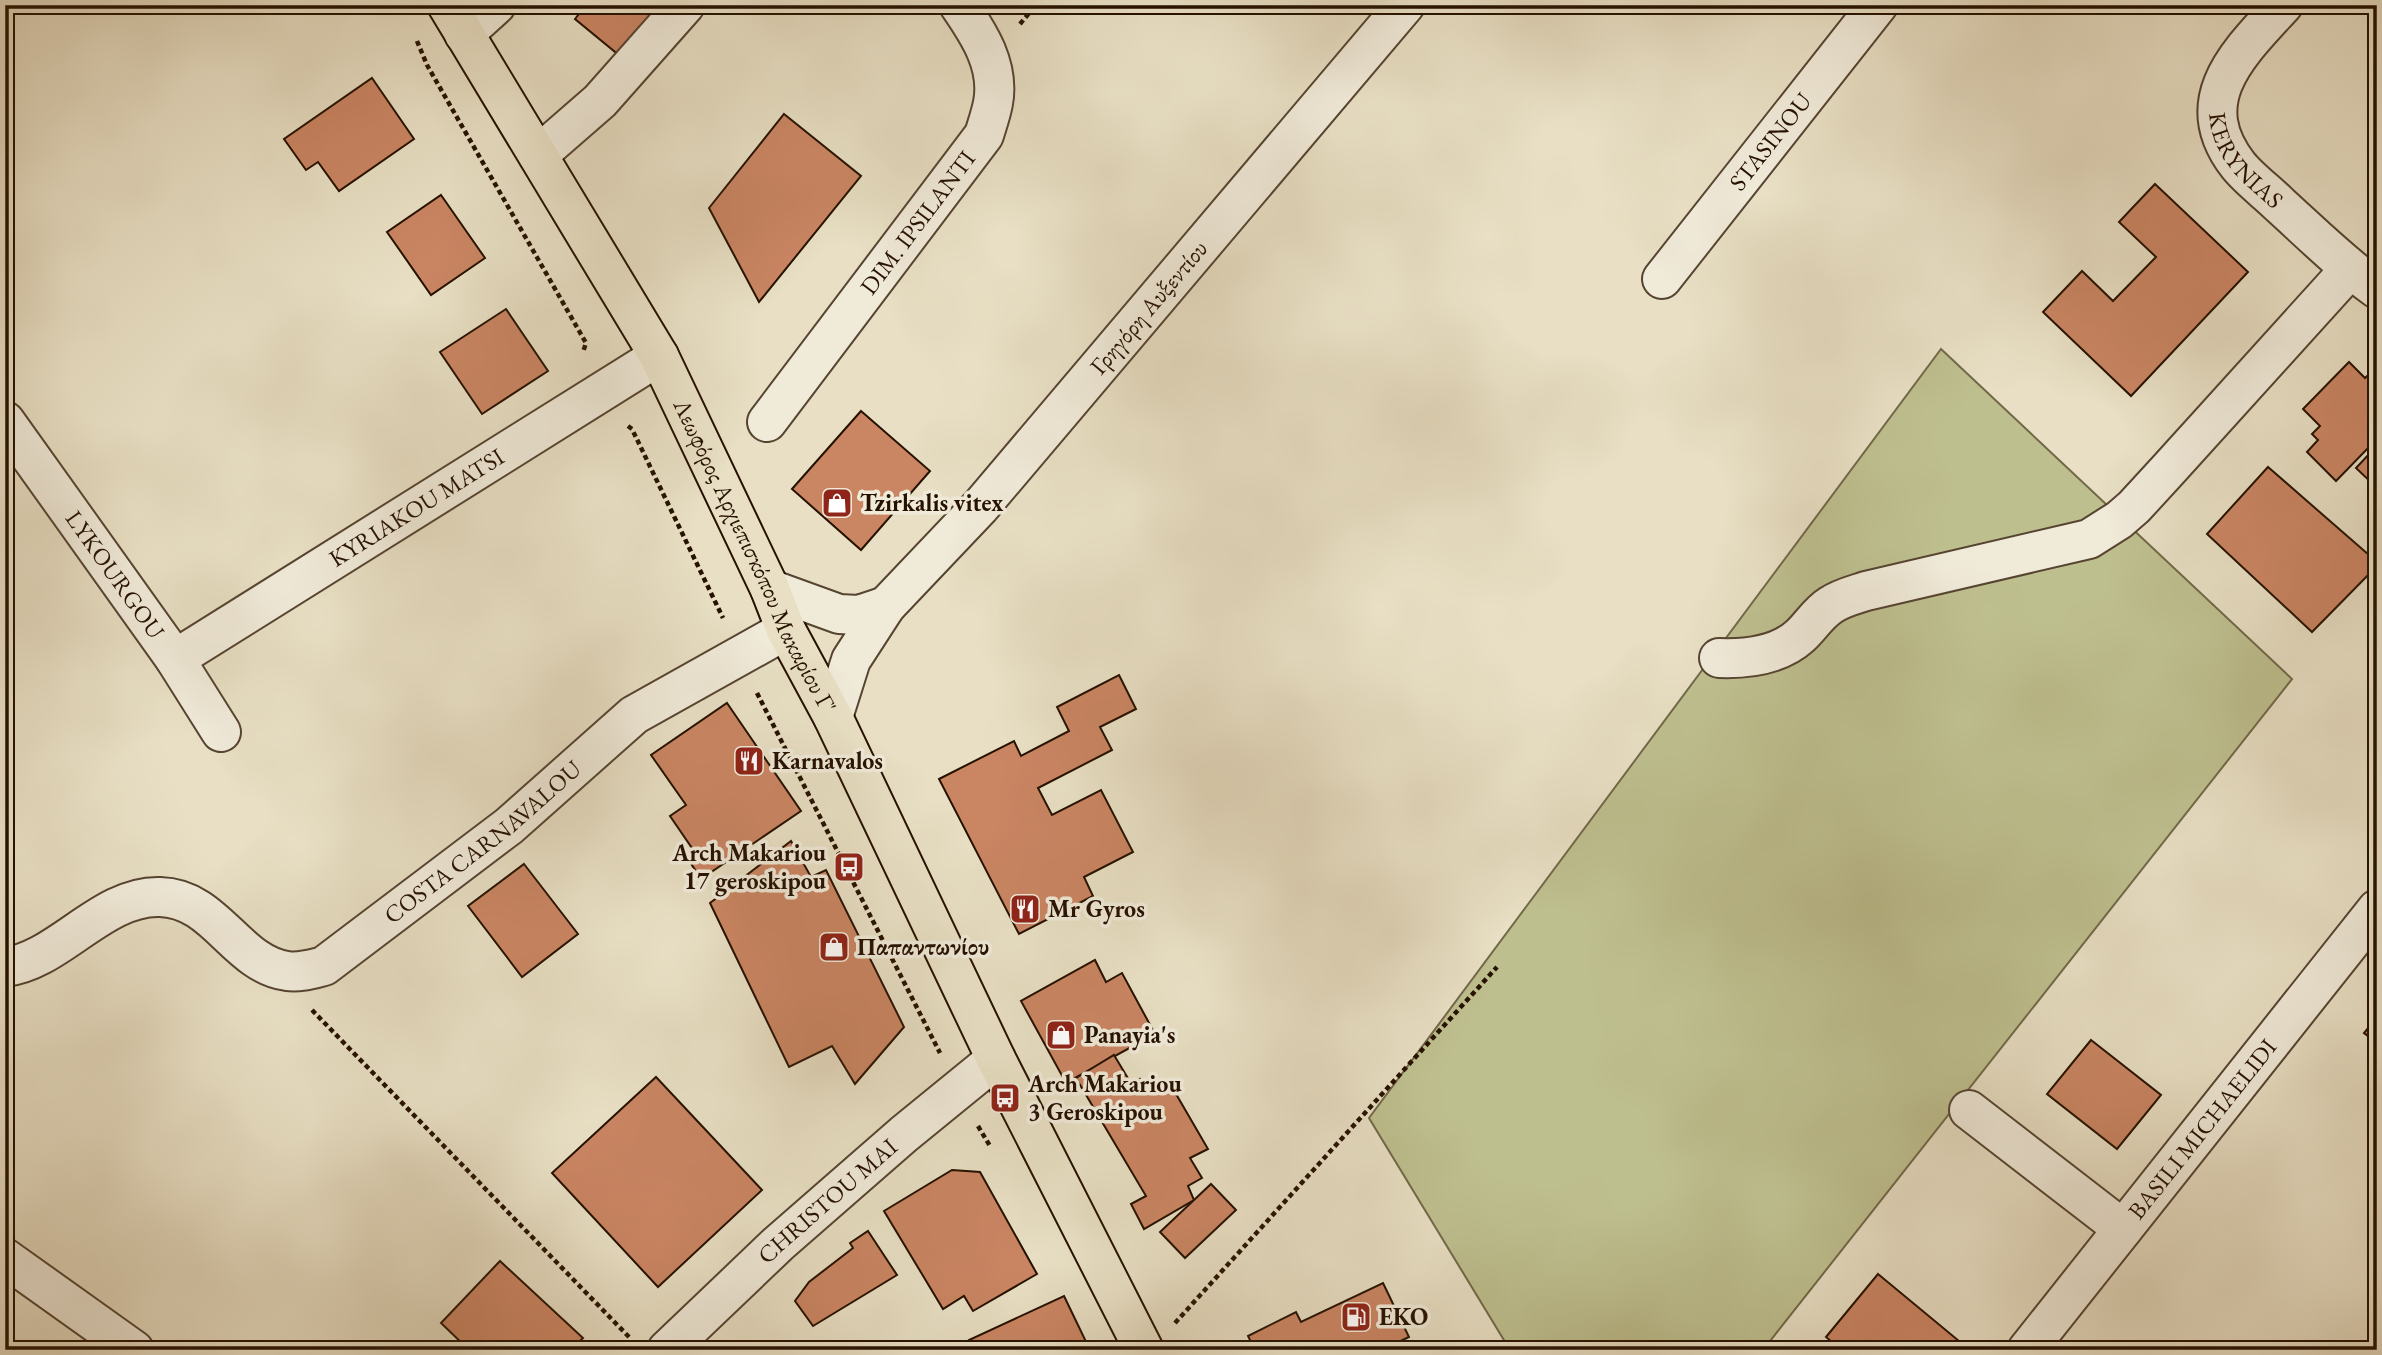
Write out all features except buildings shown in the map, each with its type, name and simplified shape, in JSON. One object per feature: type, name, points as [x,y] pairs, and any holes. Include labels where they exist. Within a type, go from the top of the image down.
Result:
[{"type":"main road","name":"Λεωφόρος Αρχιεπισκόπου Μακαρίου Γ'","points":[[456,20],[659,356],[770,589],[786,630],[833,717],[996,1059],[1157,1340]]},
{"type":"street","points":[[456,20],[496,5]]},
{"type":"street","points":[[538,155],[600,101],[685,5]]},
{"type":"street","name":"DIM. IPSILANTI","points":[[767,422],[984,135],[994,101],[991,60],[979,33],[959,5]]},
{"type":"street","name":"Γρηγόρη Αυξεντίου","points":[[833,717],[851,660],[886,606],[980,507],[1405,5]]},
{"type":"street","name":"STASINOU","points":[[1662,279],[1878,5]]},
{"type":"street","name":"KERYNIAS","points":[[2283,5],[2242,49],[2223,80],[2217,111],[2219,135],[2238,166],[2363,279]]},
{"type":"street","points":[[1719,658],[1744,659],[1778,650],[1799,636],[1819,613],[1831,605],[1866,591],[2089,539],[2134,508],[2363,279]]},
{"type":"street","name":"KYRIAKOU MATSI","points":[[175,659],[659,356]]},
{"type":"street","name":"LYKOURGOU","points":[[5,421],[175,659],[221,732]]},
{"type":"street","points":[[770,589],[839,614],[859,615],[886,606]]},
{"type":"street","name":"COSTA CARNAVALOU","points":[[5,967],[15,966],[37,956],[117,906],[142,898],[160,897],[178,899],[193,905],[214,920],[256,959],[287,971],[324,966],[509,826],[634,715],[786,630]]},
{"type":"street","name":"BASILI MICHAELIDI","points":[[2027,1350],[2377,909]]},
{"type":"street","name":"CHRISTOU MAI","points":[[649,1345],[799,1226],[904,1134],[996,1059]]},
{"type":"street","points":[[1969,1110],[2123,1229]]},
{"type":"street","points":[[5,1258],[134,1350]]},
{"type":"path","points":[[1157,1340],[1497,967]]},
{"type":"path","points":[[287,971],[315,1014],[649,1345]]},
{"type":"green space","points":[[1941,349],[2292,679],[1763,1350],[1510,1350],[1369,1118]]},
{"type":"place","name":"Tzirkalis vitex","points":[[837,503]]},
{"type":"place","name":"Karnavalos","points":[[749,761]]},
{"type":"place","name":"Arch Makariou 17 geroskipou","points":[[849,867]]},
{"type":"place","name":"Mr Gyros","points":[[1025,909]]},
{"type":"place","name":"Παπαντωνίου","points":[[834,947]]},
{"type":"place","name":"Panayia's","points":[[1061,1035]]},
{"type":"place","name":"Arch Makariou 3 Geroskipou","points":[[1005,1098]]},
{"type":"place","name":"EKO","points":[[1356,1317]]}]
